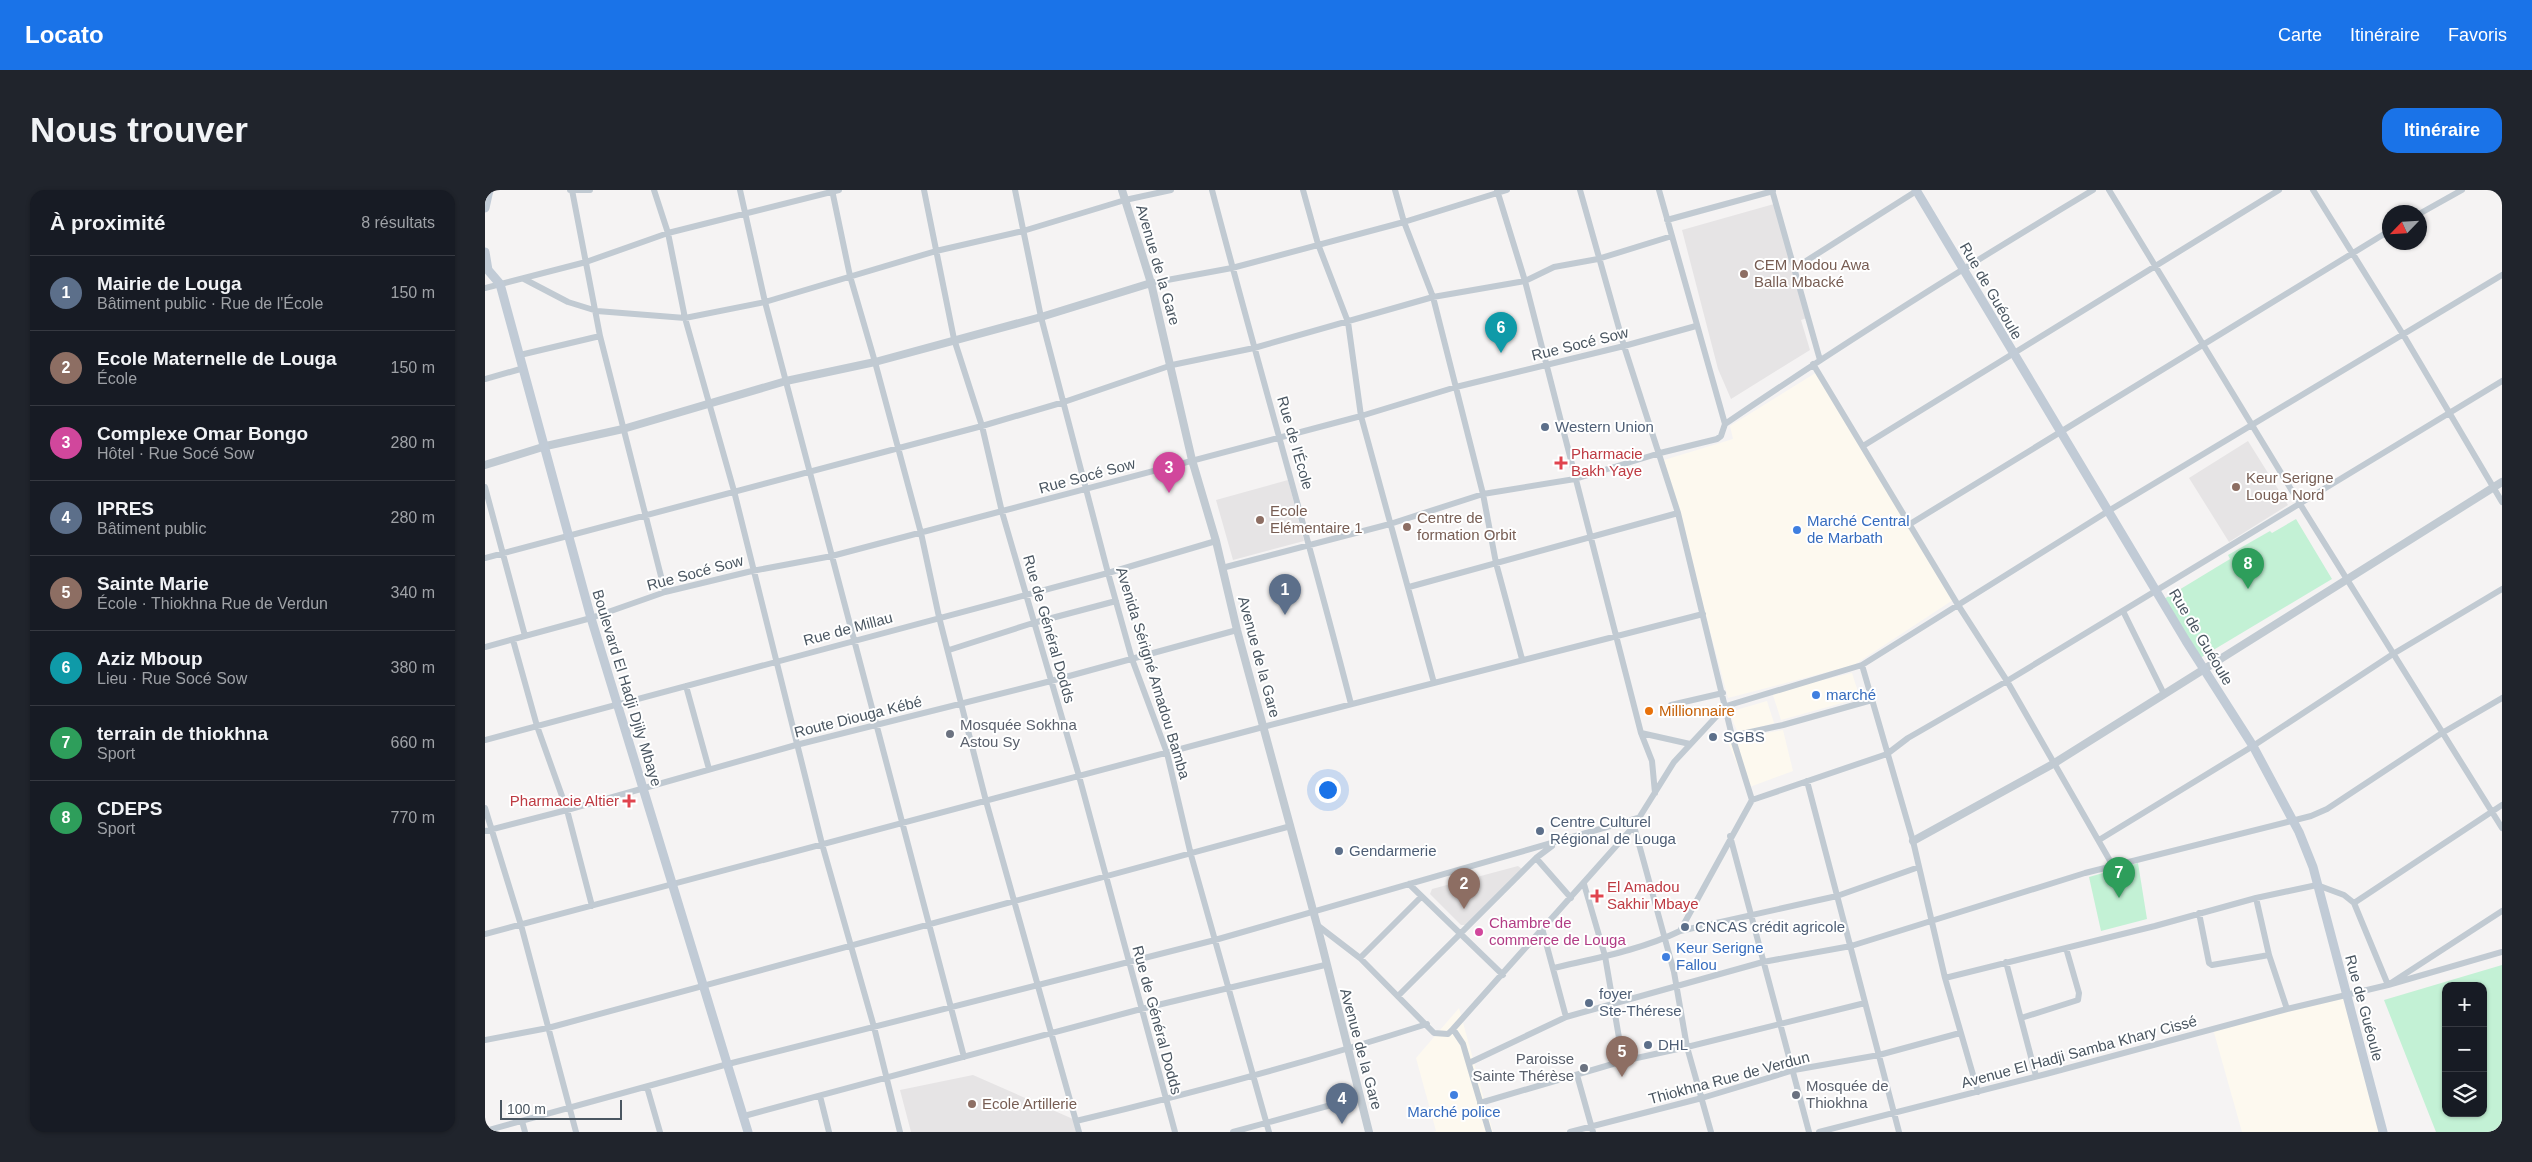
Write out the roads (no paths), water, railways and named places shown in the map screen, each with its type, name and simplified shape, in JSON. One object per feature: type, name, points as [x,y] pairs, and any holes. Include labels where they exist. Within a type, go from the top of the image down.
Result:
[{"type":"main road","points":[[485,208],[489,190]]},
{"type":"main road","name":"Rue de Guéoule","points":[[1917,190],[2013,355],[2110,510],[2204,669],[2253,746],[2299,832],[2313,866],[2383,1132]]},
{"type":"main road","name":"Boulevard El Hadji Djily Mbaye","points":[[485,252],[488,270],[500,284],[546,446],[591,618],[748,1132]]},
{"type":"street","points":[[590,190],[571,190],[597,311],[600,336],[665,592]]},
{"type":"street","points":[[655,190],[668,233],[685,318],[734,491],[796,745],[849,945],[874,1027],[900,1132]]},
{"type":"street","points":[[740,190],[747,212],[765,302],[876,726],[931,924],[964,1057]]},
{"type":"street","name":"Rue de Général Dodds","points":[[924,190],[954,339],[981,426],[1002,512],[1033,623],[1079,776],[1175,1132]]},
{"type":"street","name":"Avenida Sérigné Amadou Bamba","points":[[1015,190],[1041,317],[1108,573],[1132,658],[1167,753],[1191,855],[1269,1132]]},
{"type":"street","name":"Avenue de la Gare","points":[[1122,190],[1151,283],[1172,365],[1192,460],[1216,541],[1237,630],[1291,826],[1369,1132]]},
{"type":"street","points":[[524,278],[568,302],[597,311],[685,318],[765,302],[936,251],[1023,230],[1125,200],[1171,190]]},
{"type":"street","name":"Rue de l'École","points":[[1212,190],[1254,348],[1311,546],[1351,704]]},
{"type":"street","points":[[1303,190],[1318,244],[1348,322],[1361,416],[1409,586],[1434,684]]},
{"type":"street","points":[[1395,190],[1404,222],[1433,298],[1483,494],[1496,563],[1522,660]]},
{"type":"street","points":[[485,465],[546,446],[623,429],[786,381],[875,362],[954,339],[1041,317],[1151,283],[1232,268],[1404,222],[1507,190]]},
{"type":"street","points":[[1580,190],[1624,346],[1661,453],[1678,513],[1732,736],[1752,800]]},
{"type":"street","points":[[1222,568],[1390,524],[1483,494],[1575,479],[1661,453],[1717,439],[1721,436],[1725,424],[1659,190]]},
{"type":"street","points":[[1667,220],[1773,190],[1795,268],[1817,362],[1863,446],[1958,605],[2007,681],[2113,866]]},
{"type":"street","points":[[1795,268],[1917,190]]},
{"type":"street","points":[[1725,424],[1817,362],[1963,269],[2093,190]]},
{"type":"street","points":[[2109,190],[2202,345],[2253,424],[2300,504],[2348,577],[2393,654],[2502,828]]},
{"type":"street","points":[[1863,446],[2279,190]]},
{"type":"street","points":[[2313,190],[2404,336],[2502,502]]},
{"type":"street","points":[[2427,210],[2462,190]]},
{"type":"street","points":[[485,288],[586,262],[668,233],[834,191],[849,276],[875,362],[921,533],[939,617],[963,704],[986,800],[1016,901],[1037,984],[1079,1132]]},
{"type":"street","points":[[1498,192],[1525,281],[1545,366],[1641,733],[1652,762],[1655,793]]},
{"type":"street","points":[[1910,524],[2059,431],[2382,235]]},
{"type":"street","points":[[485,558],[569,534],[647,516],[734,491],[981,426],[1064,402],[1172,365],[1254,348],[1433,298],[1525,281],[1554,267],[1598,259],[1672,236]]},
{"type":"street","points":[[1317,925],[1360,958],[1399,995],[1434,1033],[1448,1034],[1635,826],[1638,818],[1674,762],[1726,706],[1862,665],[2110,510],[2404,336],[2502,275]]},
{"type":"street","name":"Rue Socé Sow","points":[[485,647],[591,618],[665,592],[752,571],[832,556],[1281,438],[1456,387],[1624,346],[1696,326]]},
{"type":"street","points":[[520,355],[600,336]]},
{"type":"street","points":[[485,379],[524,368]]},
{"type":"street","points":[[1680,931],[1730,836],[1752,800],[1887,754],[1915,733],[2007,681],[2502,381]]},
{"type":"street","points":[[1913,841],[2053,764],[2502,482]]},
{"type":"street","points":[[485,488],[525,636]]},
{"type":"street","points":[[1409,586],[1678,513]]},
{"type":"street","name":"Rue de Millau","points":[[485,740],[686,686],[774,660],[855,641],[1108,573],[1216,541]]},
{"type":"street","points":[[2099,840],[2253,746],[2393,654],[2502,589]]},
{"type":"street","points":[[949,650],[1033,623],[1116,600]]},
{"type":"street","points":[[2123,611],[2164,694]]},
{"type":"street","points":[[485,934],[521,926],[822,844],[903,825],[986,800],[1263,727],[1703,614]]},
{"type":"street","name":"Route Diouga Kébé","points":[[488,830],[567,810],[796,745],[963,704],[1237,630]]},
{"type":"street","points":[[513,640],[537,726],[567,810],[592,906]]},
{"type":"street","points":[[1862,665],[1913,841],[1945,978],[1978,1092]]},
{"type":"street","points":[[686,686],[709,769]]},
{"type":"street","points":[[1671,705],[1723,693]]},
{"type":"street","points":[[1469,1063],[1566,1017],[1763,962],[1851,946],[2113,866],[2293,821],[2327,809],[2442,732],[2502,698]]},
{"type":"street","points":[[1732,736],[1783,725],[1872,700]]},
{"type":"street","points":[[1641,733],[1689,744]]},
{"type":"street","points":[[1807,781],[1899,1132]]},
{"type":"street","points":[[2354,903],[2502,805]]},
{"type":"street","points":[[485,808],[488,830],[521,926],[576,1132]]},
{"type":"street","points":[[485,1131],[728,1064],[1215,940],[1554,844],[1638,818]]},
{"type":"street","points":[[485,1038],[548,1028],[849,945],[1191,855],[1291,826]]},
{"type":"street","points":[[1635,826],[1666,938],[1677,986],[1687,1047],[1711,1132]]},
{"type":"street","points":[[1730,836],[1809,1132]]},
{"type":"street","points":[[1399,995],[1461,936],[1536,858],[1554,844]]},
{"type":"street","points":[[1536,858],[1571,898]]},
{"type":"street","points":[[1554,968],[1605,956],[1666,938],[1680,931],[1837,896],[1919,868]]},
{"type":"street","points":[[1409,884],[1503,975]]},
{"type":"street","points":[[1584,884],[1605,956],[1623,1061]]},
{"type":"street","points":[[1945,978],[2255,898],[2317,885],[2344,895],[2354,903],[2388,985],[2502,912]]},
{"type":"street","points":[[1360,958],[1421,897]]},
{"type":"street","points":[[2255,898],[2269,954],[2287,1009]]},
{"type":"street","points":[[2199,913],[2209,963],[2212,965],[2269,954]]},
{"type":"street","points":[[1542,928],[1566,1017]]},
{"type":"street","points":[[2021,1018],[2078,1000],[2079,993],[2066,948]]},
{"type":"street","name":"Avenue El Hadji Samba Khary Cissé","points":[[1819,1132],[1978,1092],[2287,1009],[2388,985],[2502,952]]},
{"type":"street","points":[[2006,962],[2036,1076]]},
{"type":"street","points":[[744,1116],[1141,1009],[1325,965]]},
{"type":"street","points":[[1480,1103],[1623,1061],[1865,1003]]},
{"type":"street","points":[[1076,1121],[1166,1100],[1347,1049],[1427,1024]]},
{"type":"street","points":[[1453,1029],[1463,1044],[1489,1132]]},
{"type":"street","name":"Thiokhna Rue de Verdun","points":[[1570,1132],[1592,1130],[1794,1070],[1879,1055],[1960,1033]]},
{"type":"street","points":[[1577,1075],[1592,1130]]},
{"type":"street","points":[[647,1087],[660,1132]]},
{"type":"street","points":[[820,1096],[829,1132]]},
{"type":"street","points":[[1233,1132],[1360,1096]]},
{"type":"street","points":[[522,1121],[525,1132]]},
{"type":"place","name":"CEM Modou Awa Balla Mbacké","points":[[1744,274]]},
{"type":"place","name":"Aziz Mboup","points":[[1501,353]]},
{"type":"place","name":"Western Union","points":[[1545,427]]},
{"type":"place","name":"Pharmacie Bakh Yaye","points":[[1561,463]]},
{"type":"place","name":"Keur Serigne Louga Nord","points":[[2236,487]]},
{"type":"place","name":"Complexe Omar Bongo","points":[[1169,493]]},
{"type":"place","name":"Ecole Elémentaire 1","points":[[1260,520]]},
{"type":"place","name":"Centre de formation Orbit","points":[[1407,527]]},
{"type":"place","name":"Marché Central de Marbath","points":[[1797,530]]},
{"type":"place","name":"CDEPS","points":[[2248,589]]},
{"type":"place","name":"Mairie de Louga","points":[[1285,615]]},
{"type":"place","name":"marché","points":[[1816,695]]},
{"type":"place","name":"Millionnaire","points":[[1649,711]]},
{"type":"place","name":"Mosquée Sokhna Astou Sy","points":[[950,734]]},
{"type":"place","name":"SGBS","points":[[1713,737]]},
{"type":"place","name":"Pharmacie Altier","points":[[629,801]]},
{"type":"place","name":"Centre Culturel Régional de Louga","points":[[1540,831]]},
{"type":"place","name":"Gendarmerie","points":[[1339,851]]},
{"type":"place","name":"El Amadou Sakhir Mbaye","points":[[1597,896]]},
{"type":"place","name":"terrain de thiokhna","points":[[2119,898]]},
{"type":"place","name":"Ecole Maternelle de Louga","points":[[1464,909]]},
{"type":"place","name":"CNCAS crédit agricole","points":[[1685,927]]},
{"type":"place","name":"Chambre de commerce de Louga","points":[[1479,932]]},
{"type":"place","name":"Keur Serigne Fallou","points":[[1666,957]]},
{"type":"place","name":"foyer Ste-Thérese","points":[[1589,1003]]},
{"type":"place","name":"DHL","points":[[1648,1045]]},
{"type":"place","name":"Paroisse Sainte Thérèse","points":[[1584,1068]]},
{"type":"place","name":"Sainte Marie","points":[[1622,1077]]},
{"type":"place","name":"Marché police","points":[[1454,1095]]},
{"type":"place","name":"Mosquée de Thiokhna","points":[[1796,1095]]},
{"type":"place","name":"Ecole Artillerie","points":[[972,1104]]},
{"type":"place","name":"IPRES","points":[[1342,1124]]}]
